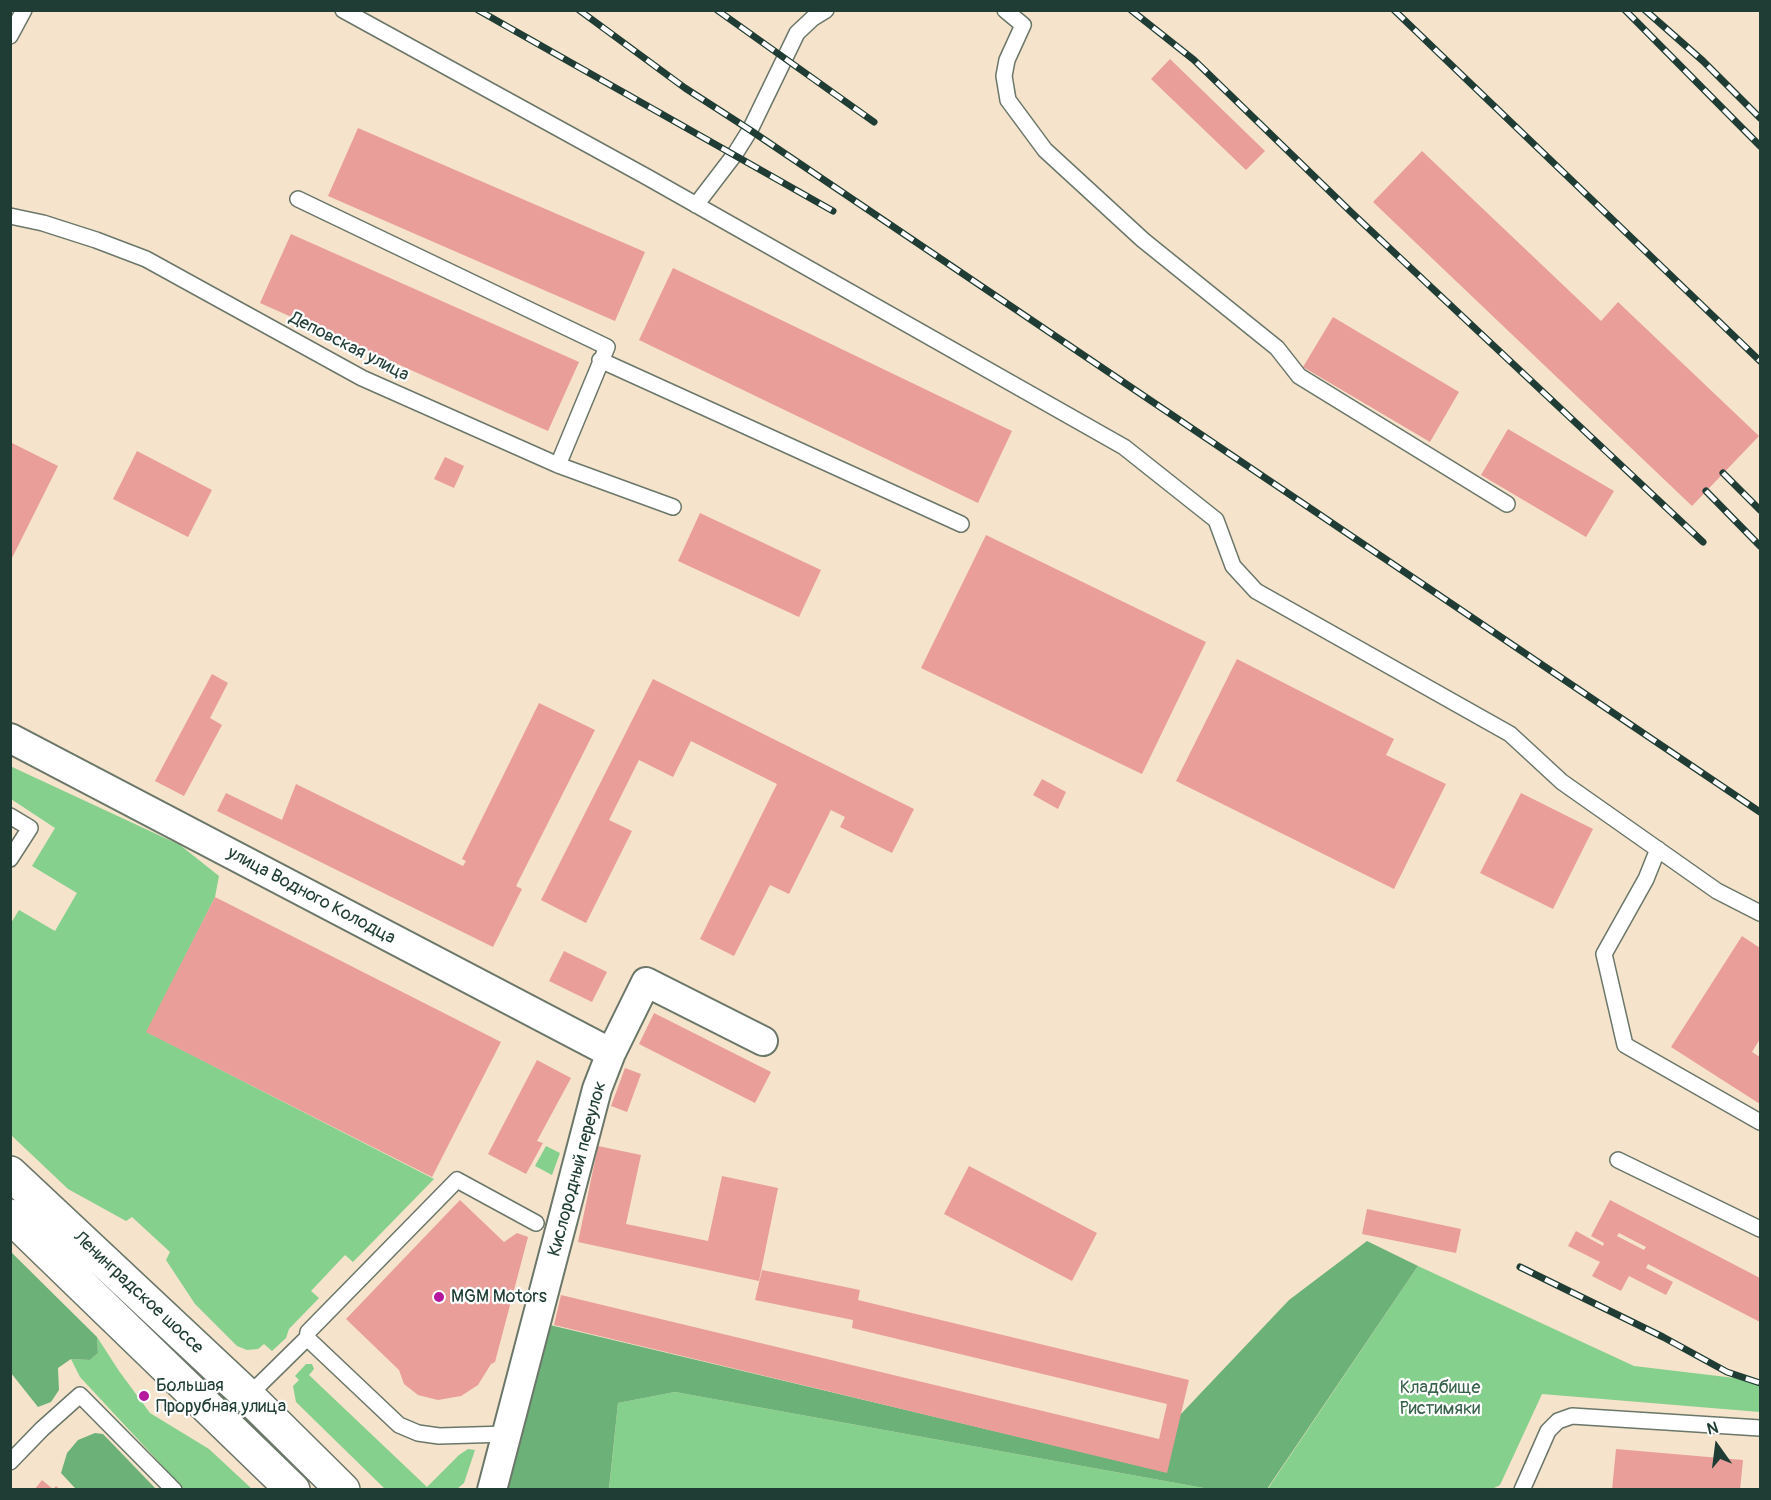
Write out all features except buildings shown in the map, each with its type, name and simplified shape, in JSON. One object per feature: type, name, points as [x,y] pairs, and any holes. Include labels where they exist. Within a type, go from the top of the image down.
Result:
[{"type":"main road","name":"Ленинградское шоссе","points":[[10,1173],[248,1396],[343,1490]]},
{"type":"main road","name":"Ленинградское шоссе","points":[[10,1216],[293,1490]]},
{"type":"street","name":"улица Водного Колодца","points":[[10,738],[611,1053]]},
{"type":"street","name":"Кислородный переулок","points":[[492,1490],[597,1089],[611,1053],[646,982],[763,1041]]},
{"type":"lane","points":[[10,36],[24,10]]},
{"type":"lane","points":[[343,10],[696,204],[1124,447],[1216,520],[1233,566],[1256,591],[1510,734],[1562,782],[1717,891],[1761,912]]},
{"type":"lane","points":[[696,204],[735,154],[750,130],[797,33],[813,18],[826,10]]},
{"type":"lane","points":[[1005,10],[1023,25],[1007,60],[1004,76],[1008,100],[1045,150],[1143,240],[1277,348],[1299,376],[1507,504]]},
{"type":"lane","points":[[298,199],[607,347],[558,465]]},
{"type":"lane","name":"Деповская улица","points":[[10,216],[43,223],[96,240],[146,260],[362,378],[558,465],[673,507]]},
{"type":"lane","points":[[600,360],[961,524]]},
{"type":"lane","points":[[10,816],[30,828],[10,859]]},
{"type":"lane","points":[[1658,849],[1646,879],[1604,954],[1625,1045],[1761,1122]]},
{"type":"lane","points":[[1618,1160],[1761,1229]]},
{"type":"lane","points":[[248,1396],[307,1338],[308,1332],[457,1180],[536,1223]]},
{"type":"lane","points":[[307,1338],[399,1425],[418,1433],[439,1436],[507,1434]]},
{"type":"lane","points":[[10,1462],[80,1395],[174,1490]]},
{"type":"lane","points":[[1522,1490],[1548,1431],[1558,1422],[1572,1416],[1761,1428]]},
{"type":"green space","points":[[10,766],[180,845],[219,876],[215,897],[147,1032],[434,1179],[353,1262],[345,1255],[311,1291],[319,1298],[289,1329],[286,1338],[272,1351],[264,1344],[258,1349],[247,1350],[237,1346],[195,1304],[166,1260],[170,1252],[132,1217],[126,1221],[68,1189],[11,1135],[11,923],[19,910],[55,931],[77,893],[32,866],[55,828],[11,799]]},
{"type":"green space","points":[[546,1146],[560,1153],[552,1175],[535,1166]]},
{"type":"green space","points":[[1367,1241],[1418,1266],[1267,1489],[1209,1489],[675,1392],[618,1403],[609,1489],[508,1490],[550,1325],[1166,1472],[1180,1415],[1289,1300]]},
{"type":"green space","points":[[11,1252],[97,1337],[98,1353],[90,1360],[71,1359],[58,1368],[59,1390],[51,1402],[38,1407],[11,1373]]},
{"type":"green space","name":"Кладбище Ристимяки","points":[[1418,1266],[1634,1366],[1760,1381],[1760,1412],[1542,1394],[1500,1485],[1492,1489],[1267,1490]]},
{"type":"green space","points":[[97,1337],[150,1413],[209,1449],[252,1489],[184,1489],[80,1377],[71,1359],[90,1360],[98,1353]]},
{"type":"green space","points":[[306,1364],[312,1364],[314,1369],[309,1375],[427,1487],[459,1455],[468,1449],[475,1450],[464,1483],[457,1489],[385,1489],[296,1402],[293,1386],[299,1380],[295,1376]]},
{"type":"green space","points":[[675,1392],[1209,1489],[609,1490],[618,1403]]},
{"type":"green space","points":[[95,1433],[103,1434],[156,1489],[77,1490],[61,1473],[67,1453],[78,1440]]},
{"type":"railway","points":[[478,10],[833,211]]},
{"type":"railway","points":[[579,10],[685,88],[1760,812]]},
{"type":"railway","points":[[717,10],[874,122]]},
{"type":"railway","points":[[1131,10],[1194,60],[1352,213],[1703,542]]},
{"type":"railway","points":[[1394,10],[1760,361]]},
{"type":"railway","points":[[1625,10],[1760,146]]},
{"type":"railway","points":[[1645,10],[1703,61],[1760,118]]},
{"type":"railway","points":[[1723,473],[1760,510]]},
{"type":"railway","points":[[1706,491],[1760,546]]},
{"type":"railway","points":[[1520,1267],[1663,1337],[1727,1372],[1760,1383]]},
{"type":"place","name":"MGM Motors","points":[[439,1297]]},
{"type":"place","name":"Большая Прорубная улица","points":[[144,1396]]}]
